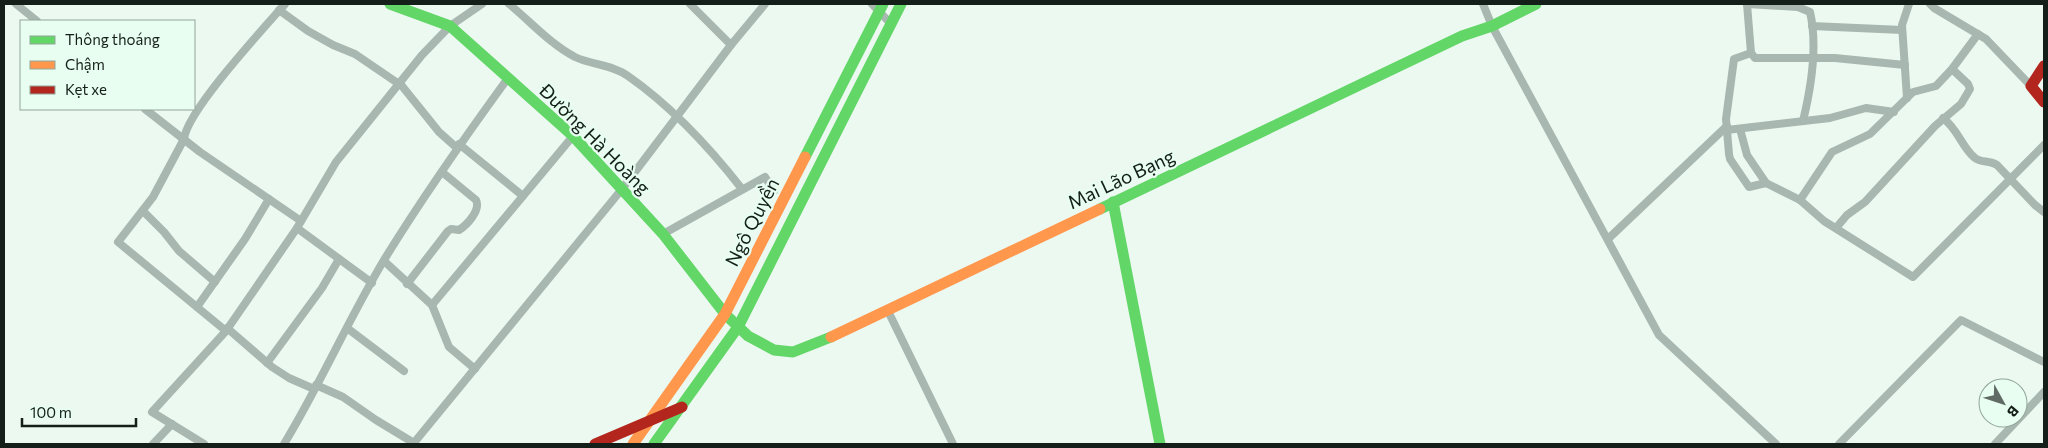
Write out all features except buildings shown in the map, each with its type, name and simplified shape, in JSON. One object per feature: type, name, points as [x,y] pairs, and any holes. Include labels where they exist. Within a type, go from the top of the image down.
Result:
[{"type":"street","points":[[16,4],[36,20]]},
{"type":"street","name":"Đường Hà Hoàng","points":[[390,4],[450,26],[573,136],[663,234],[725,314]]},
{"type":"street","points":[[204,444],[152,412],[226,329],[299,224],[336,162],[398,84],[450,26],[482,4]]},
{"type":"street","points":[[510,4],[568,53],[628,76],[676,116],[742,189]]},
{"type":"street","points":[[690,4],[731,45]]},
{"type":"street","points":[[523,196],[439,132],[416,101],[398,84],[368,62],[308,32],[282,7],[208,95],[185,129],[184,139],[153,197],[118,242],[267,363],[289,378],[343,397],[413,444],[622,189],[676,116],[765,4]]},
{"type":"street","name":"Ngô Quyền","points":[[654,444],[738,327],[901,4]]},
{"type":"street","points":[[1484,4],[1492,26],[1658,335],[1776,444]]},
{"type":"street","name":"Mai Lão Bạng","points":[[725,314],[738,327],[762,345],[774,350],[793,352],[823,341],[1462,36],[1492,26],[1536,4]]},
{"type":"street","points":[[1803,122],[1812,57],[1810,12],[1803,8],[1747,4],[1751,53],[1756,58],[1812,57],[1905,65]]},
{"type":"street","points":[[1907,98],[1902,25],[1909,4]]},
{"type":"street","points":[[1930,4],[1986,39],[2044,102]]},
{"type":"street","points":[[878,7],[891,24]]},
{"type":"street","name":"Ngô Quyền","points":[[633,444],[725,314],[878,7]]},
{"type":"street","points":[[1812,26],[1902,30]]},
{"type":"street","points":[[1800,200],[1832,152],[1870,134],[1914,92],[1936,86],[1952,69],[1978,34]]},
{"type":"street","points":[[1751,53],[1734,59],[1726,119],[1730,159],[1749,187],[1766,183]]},
{"type":"street","points":[[1836,228],[1847,215],[1865,202],[1943,118],[1961,104],[1970,93],[1968,84],[1952,69]]},
{"type":"street","points":[[2031,86],[2043,73]]},
{"type":"street","points":[[284,444],[303,413],[315,387],[384,261],[458,146],[508,78]]},
{"type":"street","points":[[1608,239],[1727,128],[1740,129],[1803,122],[1830,118],[1866,108],[1894,112]]},
{"type":"street","points":[[146,110],[269,199],[339,259],[372,283]]},
{"type":"street","points":[[1943,118],[1956,131],[1976,160],[1992,162],[2012,178],[2021,191],[2044,212]]},
{"type":"street","points":[[1740,129],[1747,155],[1766,183],[1800,200],[1836,228],[1913,277],[2044,145]]},
{"type":"street","points":[[432,305],[573,136]]},
{"type":"street","points":[[407,284],[448,231],[451,228],[459,230],[464,227],[477,208],[476,200],[442,172]]},
{"type":"street","points":[[663,234],[765,177],[774,191]]},
{"type":"street","points":[[197,307],[245,239],[269,199]]},
{"type":"street","points":[[1113,202],[1160,444]]},
{"type":"street","points":[[143,211],[164,232],[179,251],[215,282]]},
{"type":"street","points":[[267,363],[322,288],[339,259]]},
{"type":"street","points":[[384,261],[432,305],[449,347],[475,369]]},
{"type":"street","points":[[887,309],[952,444]]},
{"type":"street","points":[[1840,444],[1961,320],[2044,362]]},
{"type":"street","points":[[347,328],[404,371]]},
{"type":"street","points":[[1995,444],[2044,392]]},
{"type":"street","points":[[595,444],[683,406]]},
{"type":"street","points":[[153,444],[172,424]]},
{"type":"traffic: fast","points":[[390,4],[450,26],[573,136],[663,234],[725,314],[748,336],[774,350],[793,352],[831,337]]},
{"type":"traffic: fast","points":[[805,157],[883,4]]},
{"type":"traffic: fast","points":[[654,444],[738,327],[901,4]]},
{"type":"traffic: fast","points":[[1100,209],[1462,36],[1492,26],[1536,4]]},
{"type":"traffic: fast","points":[[1113,202],[1160,444]]},
{"type":"traffic: slow","points":[[633,444],[725,314],[805,157]]},
{"type":"traffic: slow","points":[[831,337],[1100,209]]},
{"type":"traffic: jam","points":[[2044,66],[2031,86],[2044,102]]},
{"type":"traffic: jam","points":[[595,444],[682,407]]}]
